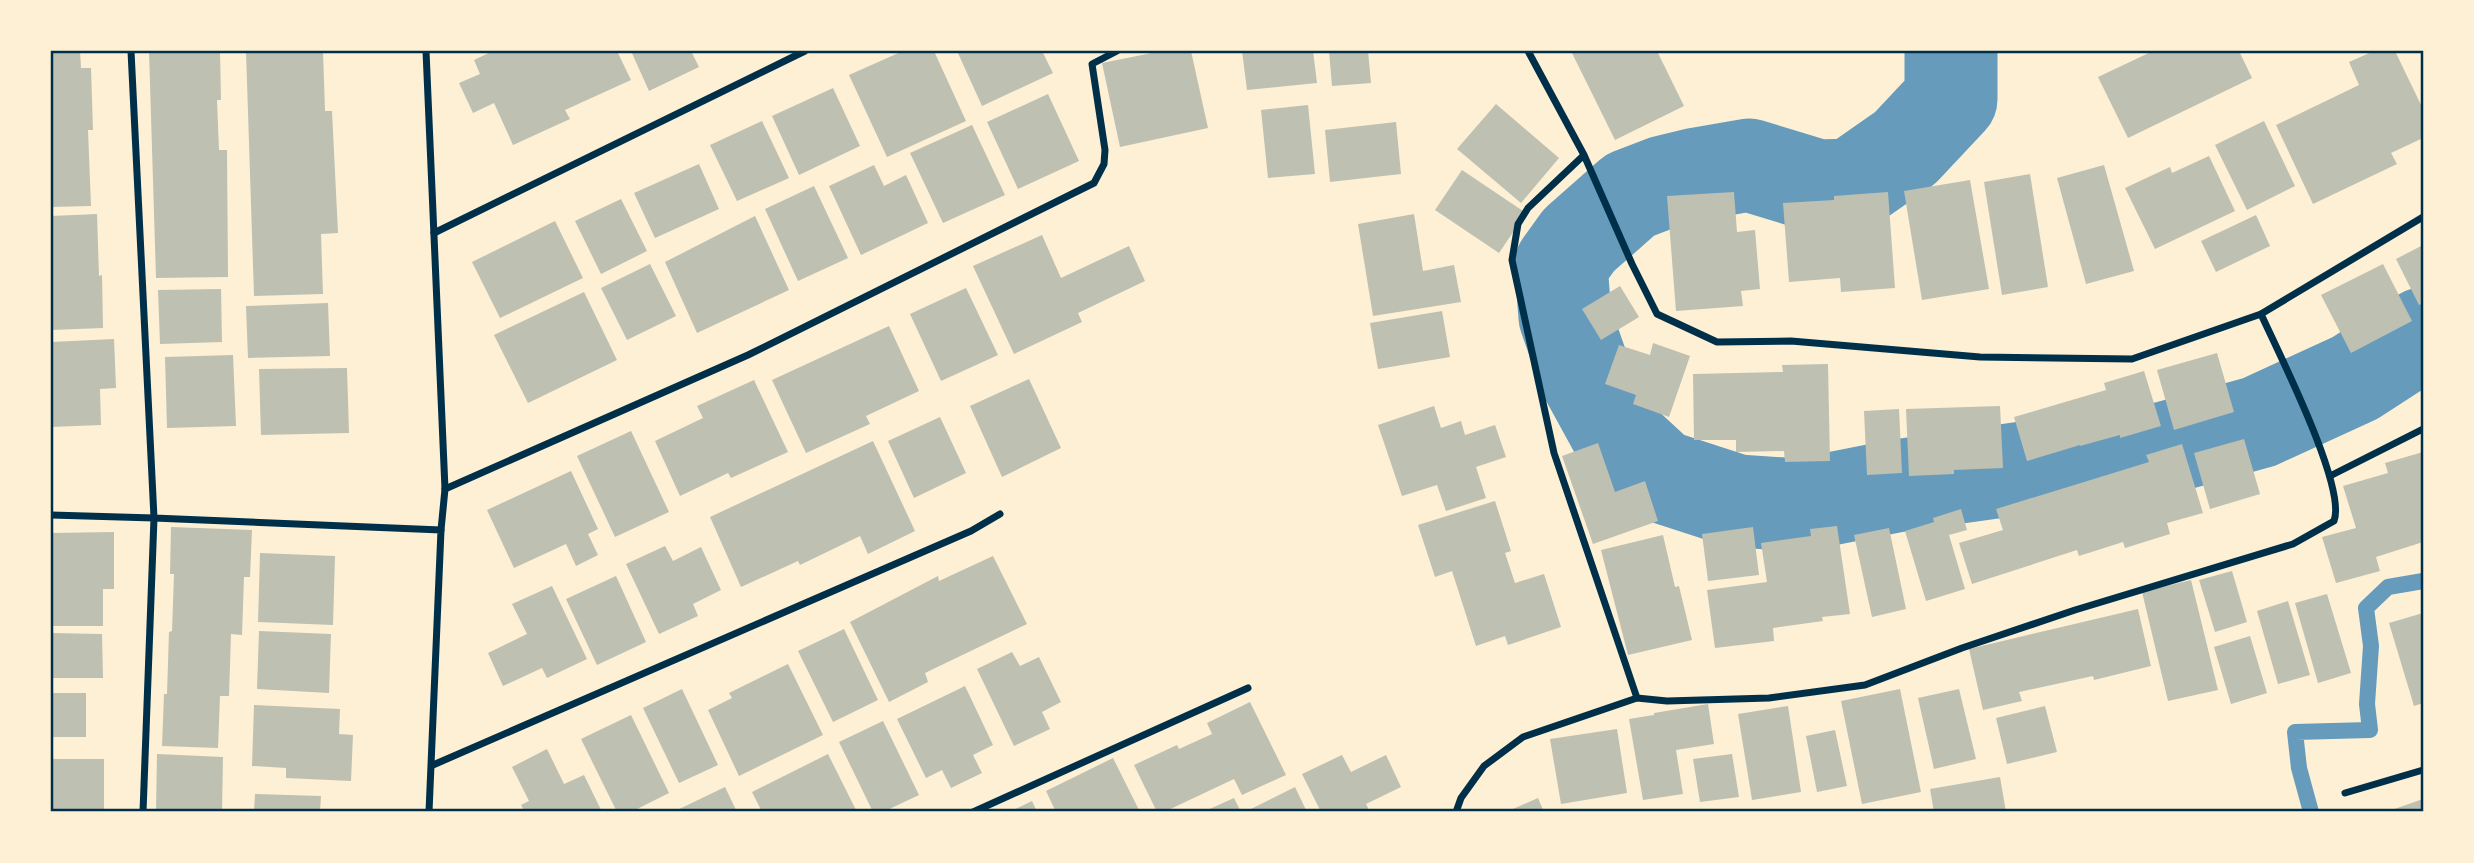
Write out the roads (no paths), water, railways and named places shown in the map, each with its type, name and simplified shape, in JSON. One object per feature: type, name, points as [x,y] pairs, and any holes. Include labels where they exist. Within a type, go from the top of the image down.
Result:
[{"type":"street","points":[[131,51],[154,518],[143,812]]},
{"type":"street","points":[[426,51],[445,489],[429,812]]},
{"type":"street","points":[[434,233],[806,51]]},
{"type":"street","points":[[445,489],[748,355],[1094,183],[1104,164],[1105,150],[1092,64],[1117,51]]},
{"type":"street","points":[[1528,51],[1584,155],[1657,314],[1717,342],[1791,341],[1980,358],[2132,359],[2261,314],[2423,217]]},
{"type":"street","points":[[1584,155],[1528,208],[1518,224],[1512,260],[1554,453],[1637,698]]},
{"type":"street","points":[[1456,812],[1461,798],[1484,766],[1523,737],[1637,698],[1667,701],[1769,698],[1865,685],[1962,648],[2075,610],[2294,544],[2334,521],[2337,501],[2322,450],[2261,314]]},
{"type":"street","points":[[2330,476],[2423,429]]},
{"type":"street","points":[[433,765],[971,531],[1000,514]]},
{"type":"street","points":[[51,515],[441,530]]},
{"type":"street","points":[[972,812],[1248,688]]},
{"type":"street","points":[[2345,793],[2423,770]]},
{"type":"waterway","points":[[1951,51],[1951,99],[1905,148],[1852,185],[1818,186],[1749,165],[1664,182],[1630,195],[1579,240],[1561,265],[1565,317],[1586,377],[1620,439],[1660,476],[1737,501],[1800,505],[1896,486],[2165,448],[2259,422],[2355,378],[2423,334]]},
{"type":"waterway","points":[[2311,812],[2299,768],[2295,732],[2370,730],[2367,704],[2371,646],[2366,608],[2388,587],[2423,581]]}]
